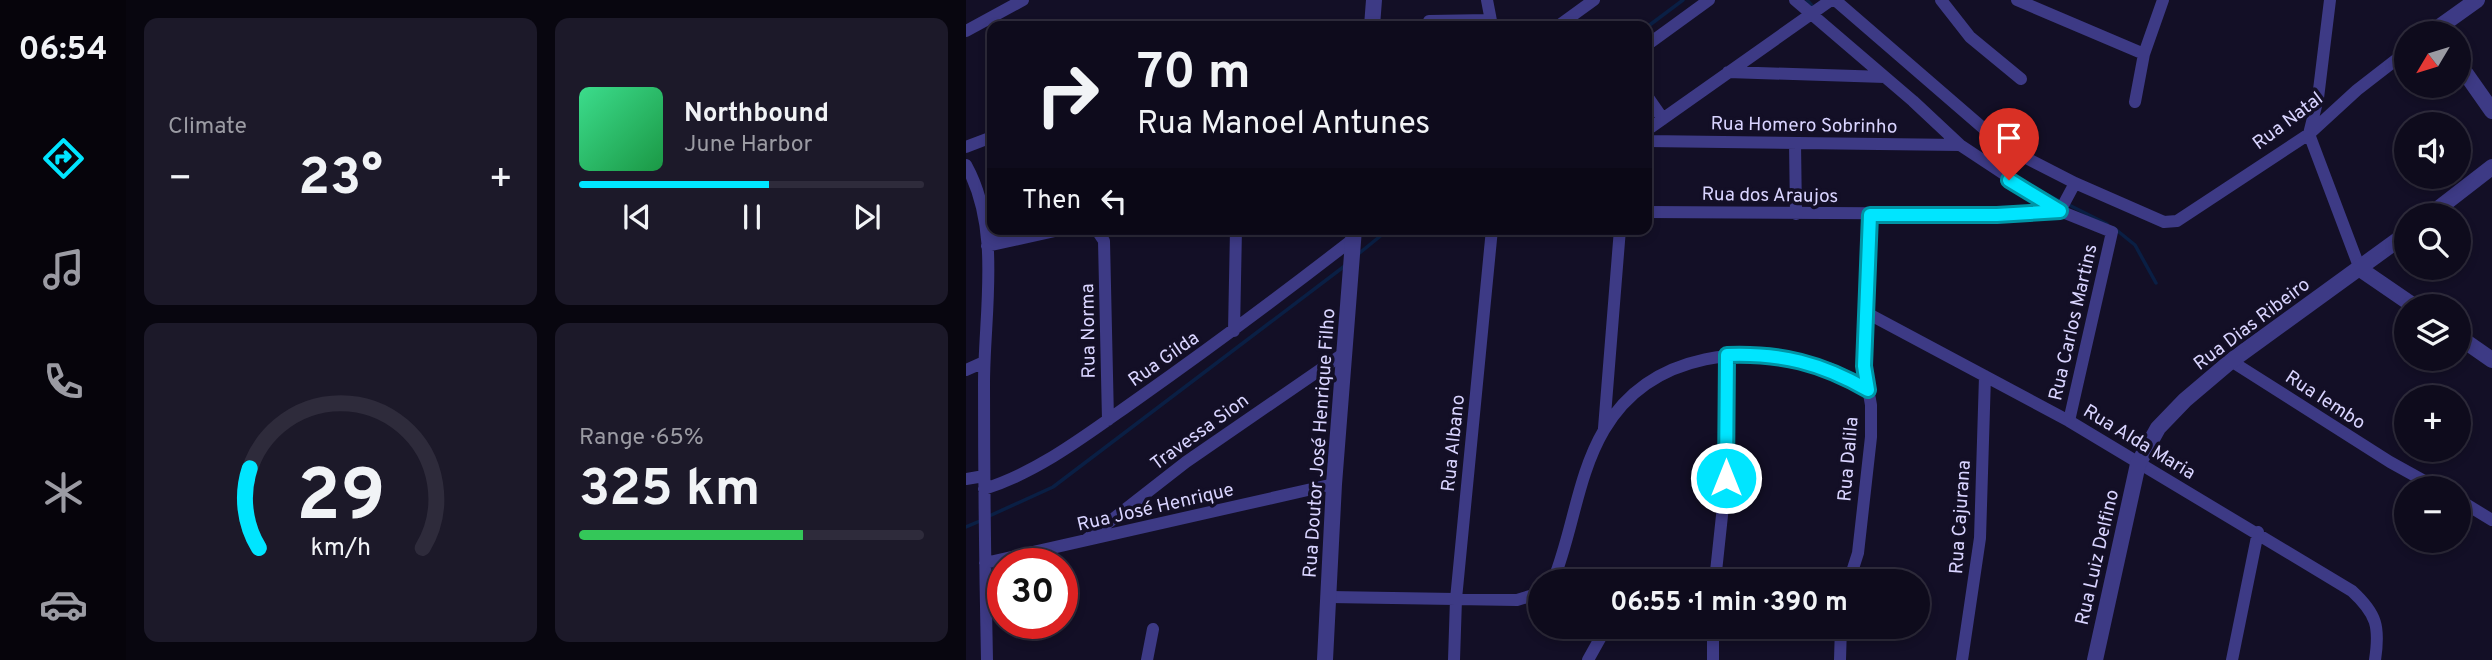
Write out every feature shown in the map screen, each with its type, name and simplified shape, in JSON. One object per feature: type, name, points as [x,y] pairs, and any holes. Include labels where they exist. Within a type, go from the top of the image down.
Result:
[{"type":"street","points":[[966,31],[1023,0]]},
{"type":"street","points":[[1373,21],[1374,0]]},
{"type":"street","points":[[1487,0],[1491,21]]},
{"type":"street","points":[[1565,21],[1594,0]]},
{"type":"street","points":[[1652,41],[1709,0]]},
{"type":"street","points":[[1652,126],[1728,72],[1812,15],[1832,1],[1986,133],[2005,147],[2074,185],[2062,208],[1960,145],[1885,77],[1812,15],[1795,0]]},
{"type":"street","points":[[1941,0],[1970,37],[2021,79]]},
{"type":"street","points":[[2017,0],[2144,54]]},
{"type":"street","points":[[2135,102],[2144,54],[2164,0]]},
{"type":"street","points":[[2330,0],[2309,134],[2360,269],[2396,294]]},
{"type":"street","points":[[2449,21],[2477,0]]},
{"type":"street","name":"Rua Natal","points":[[2074,185],[2164,222],[2177,221],[2309,134],[2357,90],[2394,61]]},
{"type":"street","points":[[1728,72],[1885,77]]},
{"type":"street","points":[[2471,81],[2492,111]]},
{"type":"street","points":[[1652,103],[1662,118]]},
{"type":"street","points":[[966,147],[987,139]]},
{"type":"street","name":"Rua Homero Sobrinho","points":[[1652,141],[1960,145]]},
{"type":"street","points":[[1796,143],[1796,214]]},
{"type":"street","points":[[966,164],[977,185],[988,242],[984,362],[987,660]]},
{"type":"street","points":[[2446,203],[2492,167]]},
{"type":"street","name":"Rua dos Araujos","points":[[1652,212],[1997,215],[2062,208]]},
{"type":"street","name":"Rua Carlos Martins","points":[[2062,208],[2112,232],[2069,421]]},
{"type":"street","name":"Rua Dalila","points":[[1853,569],[1858,553],[1871,437],[1864,366],[1870,215]]},
{"type":"street","points":[[988,242],[997,235]]},
{"type":"street","points":[[988,242],[1029,235]]},
{"type":"street","name":"Rua Norma","points":[[1100,235],[1104,241],[1108,420]]},
{"type":"street","points":[[1234,331],[1236,235]]},
{"type":"street","name":"Rua Albano","points":[[1454,660],[1456,599],[1491,235]]},
{"type":"street","points":[[1604,430],[1620,235]]},
{"type":"street","name":"Rua Dias Ribeiro","points":[[2138,464],[2158,428],[2185,400],[2231,362],[2394,242]]},
{"type":"street","name":"Rua Gilda","points":[[966,479],[984,482],[1014,478],[1108,420],[1352,248]]},
{"type":"street","name":"Rua Doutor José Henrique Filho","points":[[1325,660],[1334,484],[1352,248]]},
{"type":"street","name":"Rua Alda Maria","points":[[1865,312],[2069,421],[2138,464],[2258,532],[2352,591],[2367,604],[2378,625],[2375,660]]},
{"type":"street","points":[[2471,345],[2492,360]]},
{"type":"street","name":"Travessa Sion","points":[[1080,544],[1186,463],[1343,354]]},
{"type":"street","points":[[1557,569],[1583,479],[1604,430],[1625,401],[1648,383],[1693,360],[1727,355],[1768,354],[1833,370],[1868,390]]},
{"type":"street","points":[[1716,569],[1726,478],[1727,355]]},
{"type":"street","points":[[966,370],[984,362]]},
{"type":"street","name":"Rua Iembo","points":[[2231,362],[2414,476]]},
{"type":"street","name":"Rua Cajurana","points":[[1962,660],[1979,549],[1985,376]]},
{"type":"street","name":"Rua Luiz Delfino","points":[[2095,660],[2138,464]]},
{"type":"street","name":"Rua José Henrique","points":[[985,563],[1080,544],[1334,484]]},
{"type":"street","points":[[2471,507],[2492,520]]},
{"type":"street","points":[[2232,660],[2258,532]]},
{"type":"street","points":[[1330,597],[1517,600],[1528,597]]},
{"type":"street","points":[[1147,660],[1153,629]]},
{"type":"street","points":[[1588,660],[1600,639]]},
{"type":"street","points":[[1713,639],[1713,660]]},
{"type":"street","points":[[1840,660],[1841,639]]},
{"type":"waterway","points":[[1652,23],[1683,0]]},
{"type":"waterway","points":[[1807,0],[1814,8]]},
{"type":"waterway","points":[[2042,192],[2060,201]]},
{"type":"waterway","points":[[2067,204],[2107,224]]},
{"type":"waterway","points":[[2114,228],[2135,245],[2156,283]]},
{"type":"waterway","points":[[1357,255],[1382,235]]},
{"type":"waterway","points":[[987,517],[1053,487],[1346,265]]},
{"type":"waterway","points":[[966,527],[980,521]]},
{"type":"route","points":[[1726,478],[1727,355],[1768,354],[1833,370],[1868,390],[1864,366],[1870,215],[1997,215],[2060,211],[2009,180]]}]
